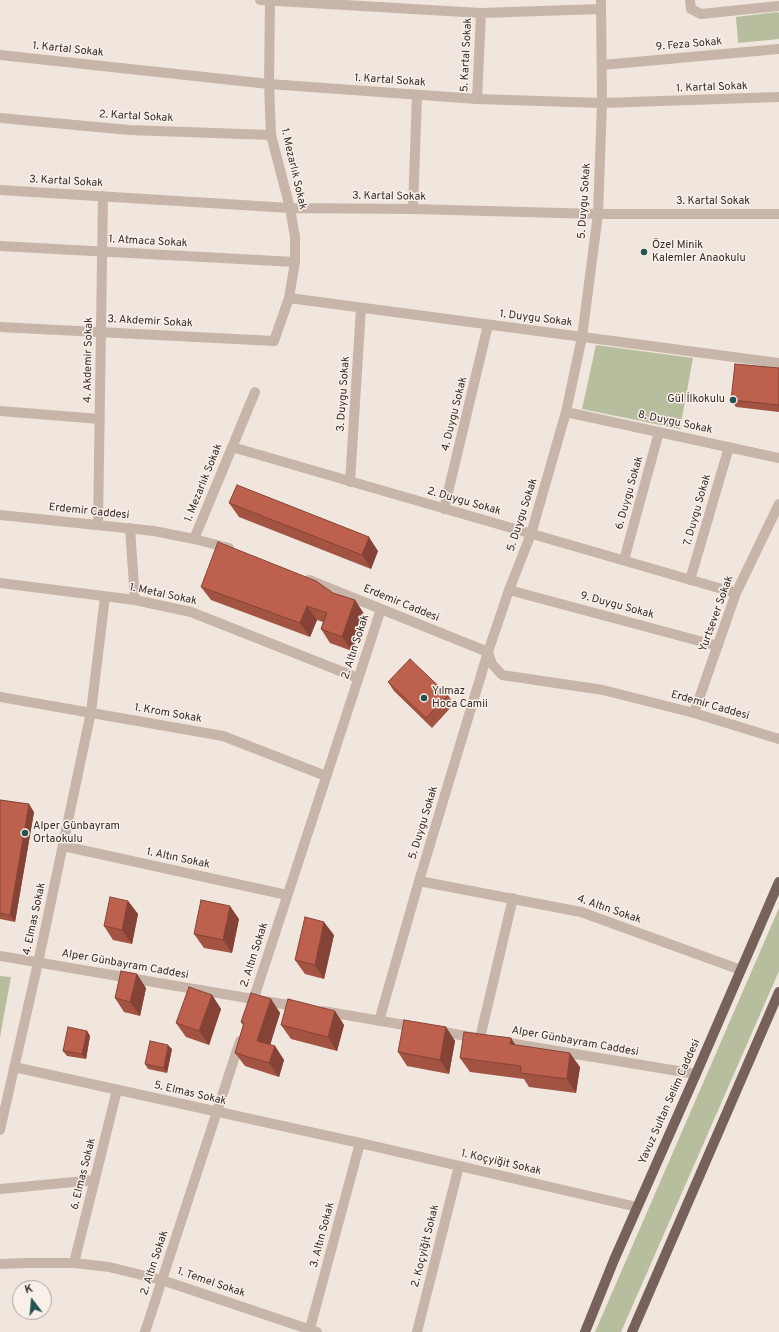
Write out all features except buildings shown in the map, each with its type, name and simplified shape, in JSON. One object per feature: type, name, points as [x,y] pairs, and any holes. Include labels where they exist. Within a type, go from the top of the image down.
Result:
[{"type":"main road","name":"Yavuz Sultan Selim Caddesi","points":[[585,1332],[614,1260],[779,882]]},
{"type":"main road","points":[[632,1332],[779,992]]},
{"type":"street","points":[[267,0],[481,13],[601,4]]},
{"type":"street","name":"1. Mezarlık Sokak","points":[[267,0],[271,134],[290,208],[295,237],[295,262],[289,298],[274,341]]},
{"type":"street","points":[[690,0],[691,9],[701,14],[779,6]]},
{"type":"street","name":"5. Duygu Sokak","points":[[379,1020],[418,881],[488,652],[509,590],[531,534],[566,412],[582,337],[598,214],[602,103],[601,4]]},
{"type":"street","name":"5. Kartal Sokak","points":[[477,99],[481,13]]},
{"type":"street","name":"9. Feza Sokak","points":[[602,65],[779,49]]},
{"type":"street","name":"1. Kartal Sokak","points":[[0,55],[269,84],[477,99],[602,103],[779,98]]},
{"type":"street","points":[[413,209],[416,95]]},
{"type":"street","name":"2. Kartal Sokak","points":[[0,118],[129,130],[271,134]]},
{"type":"street","name":"3. Kartal Sokak","points":[[0,190],[290,208],[413,209],[598,214],[779,214]]},
{"type":"street","name":"4. Akdemir Sokak","points":[[98,525],[103,196]]},
{"type":"street","name":"1. Atmaca Sokak","points":[[0,246],[295,262]]},
{"type":"street","name":"1. Duygu Sokak","points":[[289,298],[779,363]]},
{"type":"street","name":"3. Duygu Sokak","points":[[350,482],[361,308]]},
{"type":"street","name":"4. Duygu Sokak","points":[[444,509],[488,325]]},
{"type":"street","name":"3. Akdemir Sokak","points":[[0,327],[274,341]]},
{"type":"street","name":"1. Mezarlık Sokak","points":[[194,539],[255,392]]},
{"type":"street","points":[[0,411],[100,419]]},
{"type":"street","name":"8. Duygu Sokak","points":[[566,412],[779,458]]},
{"type":"street","name":"6. Duygu Sokak","points":[[624,560],[659,432]]},
{"type":"street","name":"2. Duygu Sokak","points":[[232,447],[736,593]]},
{"type":"street","name":"7. Duygu Sokak","points":[[690,580],[729,447]]},
{"type":"street","name":"Yurtsever Sokak","points":[[694,713],[736,593],[779,504]]},
{"type":"street","name":"Erdemir Caddesi","points":[[0,515],[154,531],[194,539],[236,550]]},
{"type":"street","points":[[130,528],[135,600]]},
{"type":"street","name":"Erdemir Caddesi","points":[[301,576],[488,652],[492,664],[502,674],[603,690],[694,713],[779,739]]},
{"type":"street","name":"1. Metal Sokak","points":[[0,583],[135,600],[191,612],[358,678]]},
{"type":"street","name":"9. Duygu Sokak","points":[[509,590],[718,646]]},
{"type":"street","name":"4. Elmas Sokak","points":[[0,1130],[38,963],[91,712],[105,597]]},
{"type":"street","name":"2. Altın Sokak","points":[[249,1014],[381,609]]},
{"type":"street","name":"1. Krom Sokak","points":[[0,697],[223,736],[326,776]]},
{"type":"street","name":"1. Altın Sokak","points":[[63,846],[287,895]]},
{"type":"street","name":"4. Altın Sokak","points":[[418,881],[581,912],[741,970]]},
{"type":"street","points":[[488,1039],[513,898]]},
{"type":"street","name":"Alper Günbayram Caddesi","points":[[0,956],[696,1074]]},
{"type":"street","name":"2. Altın Sokak","points":[[145,1332],[244,1030]]},
{"type":"street","name":"5. Elmas Sokak","points":[[14,1067],[360,1143]]},
{"type":"street","name":"6. Elmas Sokak","points":[[74,1263],[117,1090]]},
{"type":"street","name":"1. Koçyiğit Sokak","points":[[360,1143],[637,1207]]},
{"type":"street","name":"3. Altın Sokak","points":[[312,1331],[360,1143]]},
{"type":"street","name":"2. Koçyiğit Sokak","points":[[417,1332],[459,1166]]},
{"type":"street","points":[[0,1189],[95,1180]]},
{"type":"street","name":"1. Temel Sokak","points":[[0,1264],[74,1263],[109,1267],[162,1280],[312,1331]]},
{"type":"green space","points":[[779,13],[779,39],[738,43],[736,17]]},
{"type":"green space","points":[[596,345],[693,358],[680,429],[582,409]]},
{"type":"green space","points":[[779,908],[779,971],[621,1332],[595,1332]]},
{"type":"green space","points":[[0,976],[11,977],[0,1037]]},
{"type":"place","name":"Özel Minik Kalemler Anaokulu","points":[[644,252]]},
{"type":"place","name":"Gül İlkokulu","points":[[733,400]]},
{"type":"place","name":"Yılmaz Hoca Camii","points":[[424,698]]},
{"type":"place","name":"Alper Günbayram Ortaokulu","points":[[25,833]]}]
